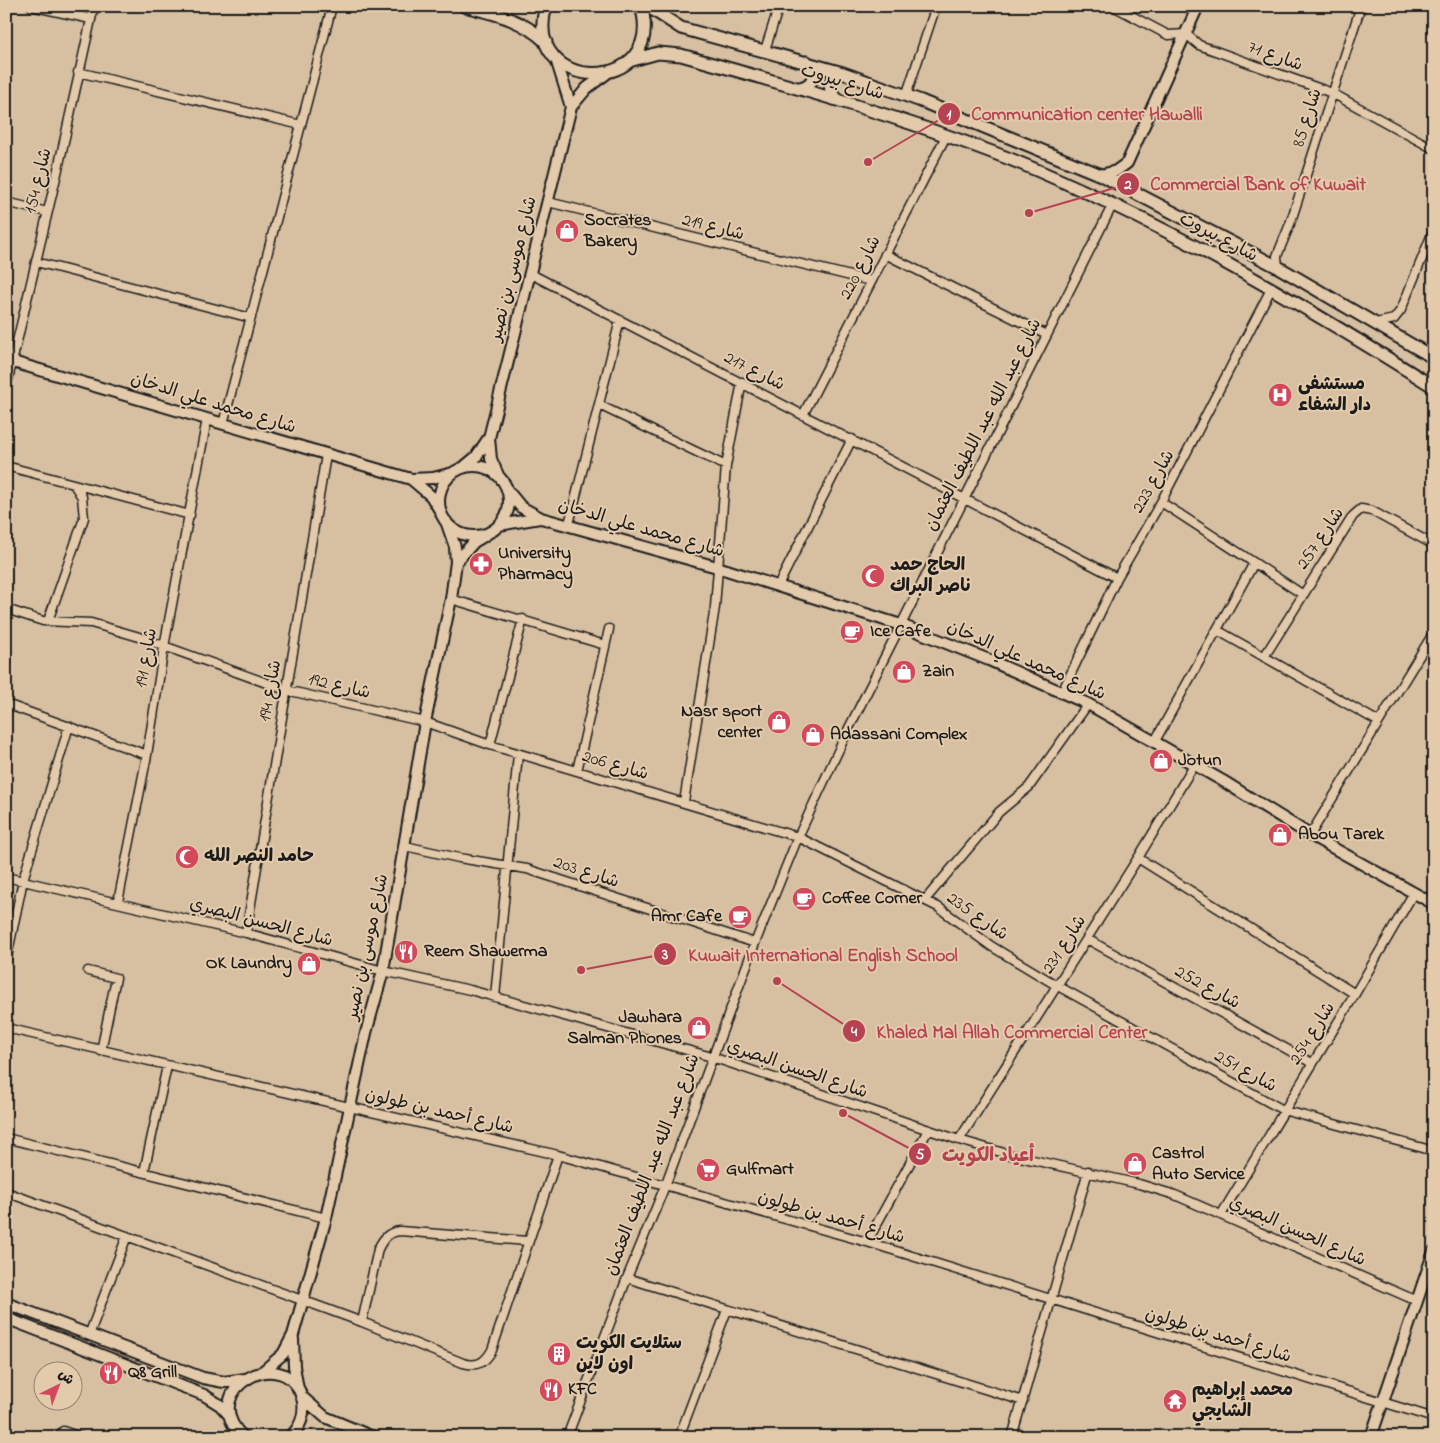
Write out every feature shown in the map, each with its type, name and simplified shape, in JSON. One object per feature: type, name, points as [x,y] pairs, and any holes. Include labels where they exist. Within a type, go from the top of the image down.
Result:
[{"type":"main road","points":[[464,6],[512,18],[530,28],[546,42],[556,59],[579,73],[606,74]]},
{"type":"main road","points":[[546,6],[543,25],[546,42]]},
{"type":"main road","points":[[629,61],[640,45],[643,35],[644,25],[641,6]]},
{"type":"main road","name":"شارع بيروت","points":[[647,6],[681,28],[843,73],[906,96],[1101,175],[1223,237],[1376,323],[1434,358]]},
{"type":"main road","name":"شارع بيروت","points":[[606,74],[629,61],[658,53],[675,54],[839,100],[1009,159],[1113,204],[1188,240],[1273,288],[1434,387]]},
{"type":"main road","points":[[800,88],[810,83],[813,78],[812,66],[807,62]]},
{"type":"main road","points":[[839,100],[832,94],[830,85],[834,77],[843,73]]},
{"type":"main road","points":[[1188,240],[1192,240],[1198,234],[1194,223]]},
{"type":"main road","points":[[1213,255],[1213,243],[1223,237]]},
{"type":"main road","points":[[1273,288],[1281,269]]},
{"type":"street","points":[[31,6],[90,19]]},
{"type":"street","name":"شارع 154","points":[[6,388],[9,361],[36,262],[94,6]]},
{"type":"street","points":[[223,424],[332,6]]},
{"type":"street","points":[[765,50],[779,6]]},
{"type":"street","points":[[906,96],[936,6]]},
{"type":"street","points":[[1101,175],[1116,171],[1127,163],[1198,6]]},
{"type":"street","name":"شارع 85","points":[[1281,269],[1277,256],[1290,224],[1361,6]]},
{"type":"street","points":[[1115,7],[1168,35],[1186,34]]},
{"type":"street","name":"شارع 71","points":[[1186,34],[1199,45],[1332,93],[1434,148]]},
{"type":"street","points":[[556,59],[571,107]]},
{"type":"street","points":[[78,72],[301,125]]},
{"type":"street","name":"شارع موسى بن نصير","points":[[498,475],[491,459],[489,438],[571,107],[586,88],[606,74]]},
{"type":"street","name":"شارع 220","points":[[803,415],[946,136]]},
{"type":"street","points":[[6,202],[47,212]]},
{"type":"street","name":"شارع 219","points":[[548,202],[872,281]]},
{"type":"street","name":"شارع عبد الله عبد اللطيف العثمان","points":[[567,1437],[627,1278],[665,1186],[755,943],[798,837],[848,730],[1113,204]]},
{"type":"street","points":[[1376,323],[1394,319],[1400,310],[1434,229]]},
{"type":"street","points":[[886,254],[1047,335]]},
{"type":"street","points":[[36,262],[251,318]]},
{"type":"street","name":"شارع 217","points":[[529,273],[1117,578]]},
{"type":"street","name":"شارع 223","points":[[1062,692],[1117,578],[1161,502],[1273,288]]},
{"type":"street","points":[[569,524],[620,320]]},
{"type":"street","name":"شارع محمد علي الدخان","points":[[9,361],[411,479],[433,478],[453,473]]},
{"type":"street","points":[[684,802],[715,607],[726,466],[742,382]]},
{"type":"street","points":[[599,405],[726,466]]},
{"type":"street","name":"شارع 191","points":[[118,902],[147,755],[164,647],[207,419]]},
{"type":"street","name":"شارع موسى بن نصير","points":[[464,467],[476,457],[489,438]]},
{"type":"street","points":[[778,586],[852,439]]},
{"type":"street","name":"شارع 194","points":[[246,933],[326,455]]},
{"type":"street","points":[[6,466],[75,486],[190,515]]},
{"type":"street","points":[[456,562],[474,542],[495,528],[506,516],[509,506],[507,490],[498,475],[487,468],[476,466],[464,467],[453,473],[441,490],[443,516],[462,533],[477,535],[495,528]]},
{"type":"street","name":"شارع محمد علي الدخان","points":[[411,479],[431,496],[443,516]]},
{"type":"street","points":[[48,621],[84,518],[82,496],[75,486]]},
{"type":"street","name":"شارع محمد علي الدخان","points":[[507,490],[522,508],[541,518],[569,524],[717,567],[901,625],[1062,692],[1088,704],[1155,741],[1310,835],[1434,904]]},
{"type":"street","points":[[1161,502],[1302,594]]},
{"type":"street","name":"شارع 257","points":[[1264,657],[1353,516],[1362,509],[1372,511],[1434,545]]},
{"type":"street","name":"شارع موسى بن نصير","points":[[6,1303],[203,1378],[224,1382],[245,1379],[262,1372],[283,1354],[293,1335],[326,1218],[366,1033],[383,971],[424,722],[451,598],[456,562],[454,539],[443,516]]},
{"type":"street","name":"شارع محمد علي الدخان","points":[[495,528],[517,520],[541,518]]},
{"type":"street","points":[[1155,741],[1254,563]]},
{"type":"street","points":[[451,598],[605,645]]},
{"type":"street","name":"شارع 192","points":[[6,609],[48,621],[91,623],[136,636],[286,690],[424,722]]},
{"type":"street","points":[[490,745],[523,620]]},
{"type":"street","points":[[577,771],[609,629]]},
{"type":"street","points":[[1217,630],[1379,722]]},
{"type":"street","points":[[1310,835],[1434,632]]},
{"type":"street","points":[[6,704],[147,755]]},
{"type":"street","points":[[925,900],[999,812],[1029,787],[1088,704]]},
{"type":"street","name":"شارع 206","points":[[424,722],[518,754],[798,837]]},
{"type":"street","points":[[6,962],[22,880],[69,726]]},
{"type":"street","points":[[495,997],[518,754]]},
{"type":"street","name":"شارع 231","points":[[959,1140],[1138,858],[1194,765]]},
{"type":"street","name":"شارع 235","points":[[798,837],[925,900],[999,951],[1056,985]]},
{"type":"street","name":"شارع 203","points":[[405,846],[459,858],[507,865],[755,943]]},
{"type":"street","points":[[1138,858],[1355,994]]},
{"type":"street","name":"شارع الحسن البصري","points":[[6,876],[246,933],[383,971],[495,997],[712,1057],[959,1140],[1011,1155],[1088,1172],[1175,1195],[1417,1301]]},
{"type":"street","name":"شارع 254","points":[[1221,1214],[1414,894]]},
{"type":"street","name":"شارع 252","points":[[1087,939],[1312,1063]]},
{"type":"street","points":[[88,971],[116,978],[101,1050]]},
{"type":"street","name":"شارع 251","points":[[1056,985],[1283,1110],[1434,1151]]},
{"type":"street","name":"شارع أحمد بن طولون","points":[[6,1028],[558,1155],[867,1242],[1434,1418]]},
{"type":"street","points":[[144,1172],[167,1066]]},
{"type":"street","points":[[867,1242],[928,1130]]},
{"type":"street","points":[[6,1138],[326,1218]]},
{"type":"street","points":[[6,1192],[362,1322],[464,1363],[479,1364],[487,1358],[492,1350],[527,1241],[558,1155]]},
{"type":"street","points":[[1012,1437],[1088,1172]]},
{"type":"street","points":[[362,1322],[378,1249],[388,1235],[400,1231],[527,1241]]},
{"type":"street","points":[[89,1335],[127,1236]]},
{"type":"street","points":[[1371,1437],[1434,1251]]},
{"type":"street","points":[[627,1278],[1023,1401]]},
{"type":"street","points":[[678,1437],[727,1310]]},
{"type":"street","points":[[6,1318],[204,1395],[220,1405],[230,1416],[240,1435]]},
{"type":"street","name":"شارع موسى بن نصير","points":[[290,1437],[302,1419],[303,1407],[294,1366],[293,1335]]},
{"type":"street","points":[[262,1372],[280,1374],[324,1416],[373,1437]]},
{"type":"street","points":[[230,1416],[230,1404],[233,1393],[245,1379]]},
{"type":"street","points":[[57,1437],[63,1431],[81,1437]]},
{"type":"place","name":"Communication center Hawalli","points":[[868,162]]},
{"type":"place","name":"Commercial Bank of Kuwait","points":[[1029,213]]},
{"type":"place","name":"Socrates Bakery","points":[[567,231]]},
{"type":"place","name":"مستشفى دار الشفاء","points":[[1280,395]]},
{"type":"place","name":"University Pharmacy","points":[[481,564]]},
{"type":"place","name":"الحاج حمد ناصر البراك","points":[[873,576]]},
{"type":"place","name":"Ice Cafe","points":[[852,632]]},
{"type":"place","name":"Zain","points":[[904,672]]},
{"type":"place","name":"Nasr sport center","points":[[779,722]]},
{"type":"place","name":"Adassani Complex","points":[[813,735]]},
{"type":"place","name":"Jotun","points":[[1161,761]]},
{"type":"place","name":"Abou Tarek","points":[[1280,835]]},
{"type":"place","name":"حامد النصر الله","points":[[187,857]]},
{"type":"place","name":"Coffee Corner","points":[[804,899]]},
{"type":"place","name":"Amr Cafe","points":[[740,917]]},
{"type":"place","name":"Reem Shawerma","points":[[406,952]]},
{"type":"place","name":"OK Laundry","points":[[309,964]]},
{"type":"place","name":"Kuwait International English School","points":[[581,970]]},
{"type":"place","name":"Khaled Mal Allah Commercial Center","points":[[777,981]]},
{"type":"place","name":"Jawhara Salman Phones","points":[[699,1028]]},
{"type":"place","name":"أعياد الكويت","points":[[843,1113]]},
{"type":"place","name":"Castrol Auto Service","points":[[1135,1164]]},
{"type":"place","name":"Gulfmart","points":[[708,1170]]},
{"type":"place","name":"ستلايت الكويت اون لاين","points":[[559,1354]]},
{"type":"place","name":"Q8 Grill","points":[[111,1373]]},
{"type":"place","name":"KFC","points":[[551,1390]]},
{"type":"place","name":"محمد إبراهيم الشايجي","points":[[1175,1401]]}]
